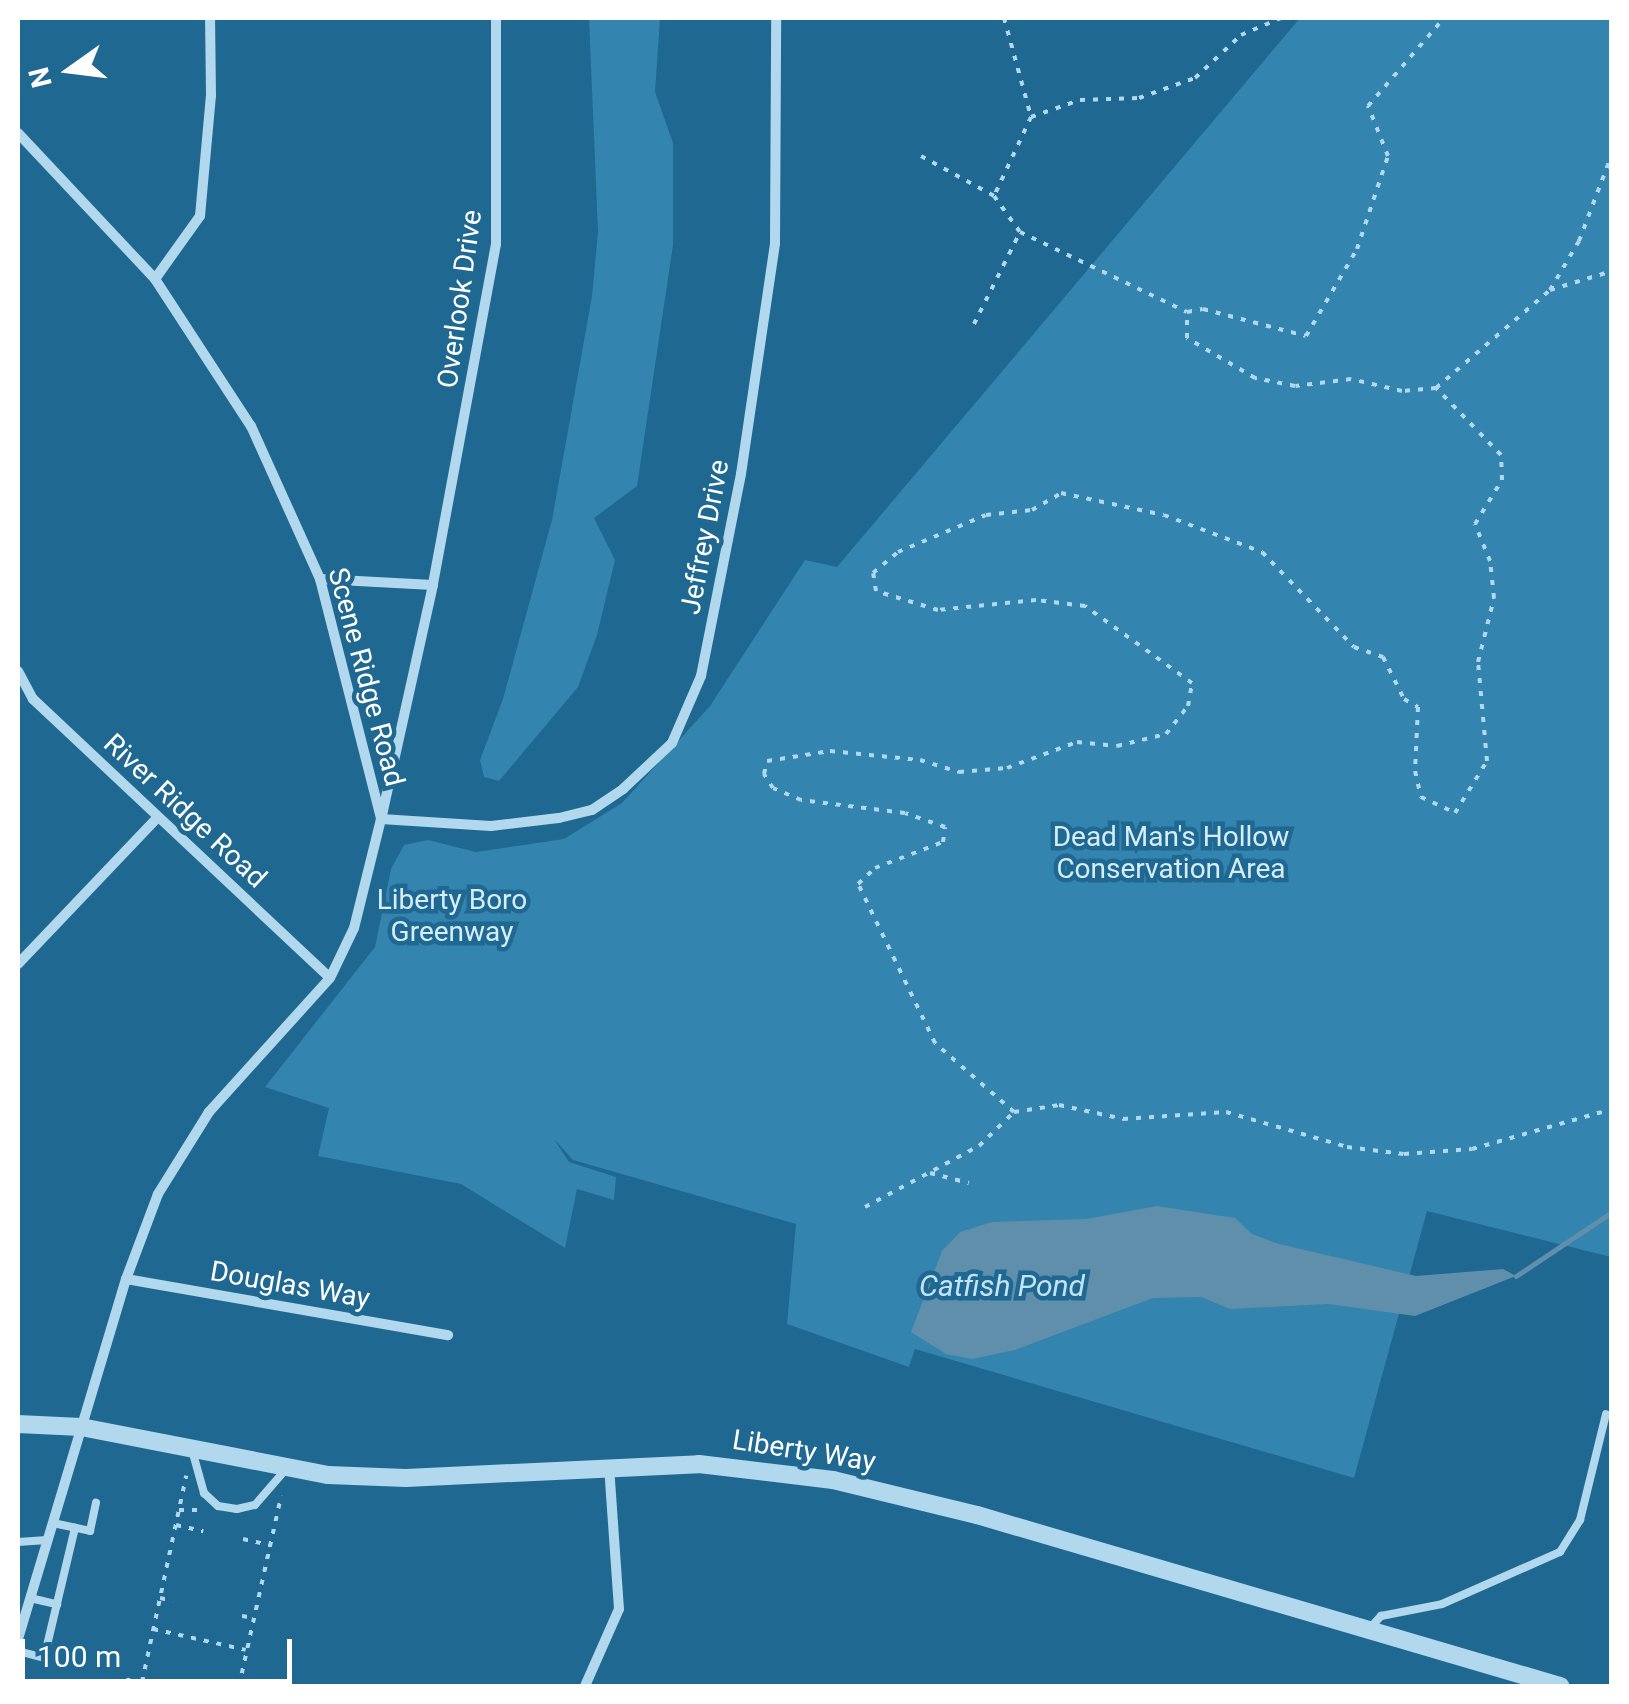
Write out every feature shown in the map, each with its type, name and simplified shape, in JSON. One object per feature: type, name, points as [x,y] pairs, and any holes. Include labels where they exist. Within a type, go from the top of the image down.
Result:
[{"type":"street","points":[[155,280],[200,216],[211,96],[210,18]]},
{"type":"street","name":"Overlook Drive","points":[[380,819],[433,585],[496,244],[496,18]]},
{"type":"street","name":"Jeffrey Drive","points":[[380,819],[491,826],[576,814],[622,790],[672,743],[700,676],[776,243],[776,18]]},
{"type":"street","name":"Scene Ridge Road","points":[[18,132],[155,280],[251,426],[320,579],[380,819],[354,928],[330,978],[209,1112],[158,1194],[126,1279],[18,1638]]},
{"type":"street","points":[[320,579],[433,585]]},
{"type":"street","name":"River Ridge Road","points":[[18,671],[34,699],[330,978]]},
{"type":"street","points":[[18,964],[158,817]]},
{"type":"street","name":"Douglas Way","points":[[126,1279],[448,1334]]},
{"type":"street","name":"Liberty Way","points":[[18,1424],[81,1427],[287,1468],[406,1478],[698,1464],[871,1488],[1560,1686]]},
{"type":"street","points":[[585,1686],[620,1608],[609,1467]]},
{"type":"lane","points":[[1367,1633],[1376,1617],[1442,1604],[1560,1552],[1580,1520],[1606,1414]]},
{"type":"lane","points":[[192,1448],[204,1493],[218,1506],[255,1505],[287,1468]]},
{"type":"lane","points":[[52,1524],[90,1531],[96,1503]]},
{"type":"lane","points":[[18,1651],[44,1658],[75,1528]]},
{"type":"lane","points":[[18,1542],[46,1543],[70,1550]]},
{"type":"lane","points":[[30,1598],[57,1604]]},
{"type":"path","points":[[994,196],[1031,117],[1004,18]]},
{"type":"path","points":[[1031,117],[1080,100],[1139,98],[1195,78],[1240,34],[1281,18]]},
{"type":"path","points":[[921,156],[994,196],[1020,232],[1187,312],[1203,309],[1306,336],[1357,248],[1388,156],[1368,106],[1444,18]]},
{"type":"path","points":[[1187,312],[1187,338],[1255,378],[1294,386],[1350,379],[1402,391],[1436,388],[1550,290],[1578,241],[1612,154]]},
{"type":"path","points":[[974,324],[1020,232]]},
{"type":"path","points":[[1550,290],[1612,270]]},
{"type":"path","points":[[1014,1112],[935,1043],[858,884],[875,868],[943,842],[945,827],[905,813],[801,800],[774,788],[764,774],[766,762],[830,751],[920,760],[959,772],[1007,768],[1077,742],[1117,746],[1166,734],[1188,706],[1192,682],[1084,606],[1036,600],[938,610],[876,591],[873,573],[898,552],[986,515],[1032,510],[1061,493],[1164,515],[1262,552],[1354,647],[1383,657],[1404,700],[1418,707],[1414,772],[1421,797],[1455,813],[1488,761],[1478,662],[1494,598],[1490,561],[1475,524],[1502,480],[1501,456],[1436,388]]},
{"type":"path","points":[[865,1207],[979,1146],[1014,1112],[1059,1105],[1122,1120],[1226,1112],[1347,1147],[1404,1154],[1472,1149],[1612,1109]]},
{"type":"path","points":[[928,1172],[969,1183]]},
{"type":"path","points":[[141,1686],[192,1448]]},
{"type":"path","points":[[238,1686],[287,1468]]},
{"type":"path","points":[[178,1510],[209,1510]]},
{"type":"path","points":[[176,1524],[203,1530]]},
{"type":"path","points":[[244,1539],[270,1545]]},
{"type":"path","points":[[160,1598],[173,1601]]},
{"type":"path","points":[[242,1616],[254,1618]]},
{"type":"path","points":[[153,1629],[246,1650]]},
{"type":"green space","points":[[589,18],[660,18],[655,92],[673,143],[673,245],[637,486],[594,518],[615,560],[597,635],[578,687],[499,781],[484,777],[480,760],[503,699],[552,520],[592,296],[598,232]]},
{"type":"green space","name":"Dead Man's Hollow Conservation Area","points":[[1300,18],[1611,18],[1611,1257],[1427,1211],[1354,1478],[915,1349],[909,1367],[787,1324],[796,1224],[573,1160],[554,1139],[569,1162],[616,1177],[614,1200],[577,1189],[565,1248],[461,1184],[318,1156],[329,1108],[265,1087],[375,947],[391,869],[404,845],[428,840],[476,852],[564,839],[622,803],[710,706],[805,560],[837,567]]},
{"type":"water","name":"Catfish Pond","points":[[1157,1206],[1235,1218],[1252,1234],[1279,1244],[1416,1276],[1503,1269],[1516,1276],[1415,1316],[1328,1304],[1230,1309],[1201,1297],[1153,1298],[1015,1350],[972,1359],[946,1354],[911,1332],[942,1251],[960,1232],[992,1222],[1086,1219]]},
{"type":"waterway","points":[[1516,1276],[1612,1212]]},
{"type":"park label","name":"Liberty Boro Greenway","points":[[452,916]]}]
